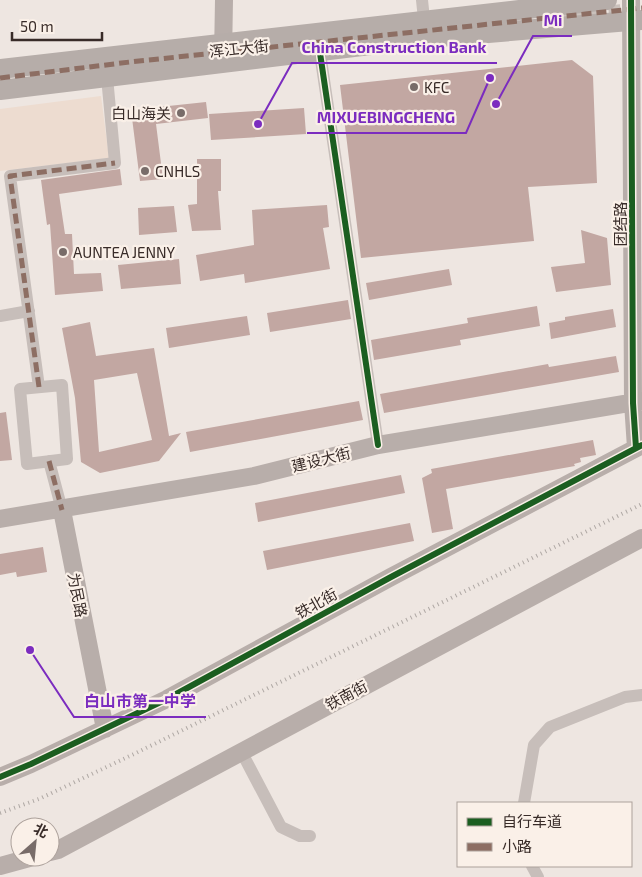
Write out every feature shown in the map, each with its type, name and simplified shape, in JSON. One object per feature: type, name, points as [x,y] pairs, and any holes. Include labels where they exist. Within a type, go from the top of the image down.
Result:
[{"type":"main road","name":"浑江大街","points":[[0,90],[107,77],[423,10],[607,0]]},
{"type":"main road","name":"浑江大街","points":[[0,69],[223,53],[320,52],[428,38],[637,20]]},
{"type":"street","points":[[223,53],[224,0]]},
{"type":"street","points":[[616,0],[637,20]]},
{"type":"street","name":"团结路","points":[[631,0],[637,20],[639,446]]},
{"type":"street","points":[[320,52],[378,445]]},
{"type":"street","points":[[39,387],[10,176],[116,164],[107,77]]},
{"type":"street","points":[[0,316],[29,311]]},
{"type":"street","points":[[62,385],[67,459],[27,464],[20,388],[39,387],[62,385]]},
{"type":"street","name":"建设大街","points":[[0,519],[254,476],[378,445],[638,402]]},
{"type":"street","name":"铁北街","points":[[0,777],[105,730],[639,446]]},
{"type":"street","name":"为民路","points":[[48,461],[62,510],[105,730]]},
{"type":"street","name":"铁南街","points":[[60,849],[642,538]]},
{"type":"street","points":[[524,802],[534,744],[550,727],[625,697],[642,695]]},
{"type":"street","points":[[241,752],[281,827],[300,836],[310,836]]},
{"type":"shaded area","points":[[101,96],[109,158],[0,171],[0,109]]},
{"type":"building","points":[[572,60],[593,76],[597,183],[528,187],[534,241],[361,258],[340,85]]},
{"type":"building","points":[[206,102],[208,118],[156,124],[163,179],[140,181],[131,110]]},
{"type":"building","points":[[304,108],[306,134],[211,140],[209,114]]},
{"type":"building","points":[[197,159],[221,159],[221,191],[218,191],[221,230],[192,231],[188,205],[197,204]]},
{"type":"building","points":[[120,169],[122,185],[59,194],[65,234],[72,234],[74,274],[101,273],[103,291],[55,295],[50,224],[47,225],[41,180]]},
{"type":"building","points":[[327,205],[329,227],[323,228],[330,269],[245,283],[244,274],[200,281],[196,255],[254,245],[252,210]]},
{"type":"building","points":[[174,206],[177,232],[139,235],[138,208]]},
{"type":"building","points":[[581,230],[607,238],[611,285],[556,292],[551,267],[585,263]]},
{"type":"building","points":[[179,259],[181,284],[121,289],[118,265]]},
{"type":"building","points":[[449,269],[452,285],[369,300],[366,283]]},
{"type":"building","points":[[348,300],[351,319],[270,332],[267,313]]},
{"type":"building","points":[[537,306],[540,326],[460,340],[461,345],[374,360],[371,340],[468,323],[467,318]]},
{"type":"building","points":[[613,309],[616,327],[551,339],[549,323],[565,320],[565,317]]},
{"type":"building","points":[[247,316],[250,335],[169,348],[166,328]]},
{"type":"building","points":[[90,322],[96,356],[154,348],[169,436],[181,433],[159,461],[100,473],[81,462],[75,398],[62,328]],"holes":[[[137,373],[152,440],[99,452],[94,380]]]},
{"type":"building","points":[[616,356],[619,372],[384,413],[380,394],[548,364],[549,367]]},
{"type":"building","points":[[359,401],[363,420],[190,452],[186,432]]},
{"type":"building","points":[[6,412],[12,460],[0,461],[0,413]]},
{"type":"building","points":[[593,440],[596,455],[580,458],[581,462],[574,464],[575,466],[446,489],[453,529],[432,533],[422,478],[432,473],[431,469]]},
{"type":"building","points":[[401,475],[405,493],[258,522],[255,503]]},
{"type":"building","points":[[410,523],[414,541],[267,570],[263,551]]},
{"type":"building","points":[[43,547],[47,572],[17,577],[16,572],[0,575],[0,554]]},
{"type":"tunnel","points":[[537,19],[642,8]]},
{"type":"railway","points":[[0,813],[39,799],[134,754],[642,504]]},
{"type":"marked path","points":[[0,78],[130,62],[642,8]]},
{"type":"marked path","points":[[39,387],[10,176],[115,163]]},
{"type":"marked path","points":[[49,461],[62,510]]},
{"type":"cycle path","points":[[631,0],[633,403],[636,448]]},
{"type":"cycle path","points":[[320,53],[378,445]]},
{"type":"cycle path","points":[[0,777],[167,699],[391,577],[642,445]]},
{"type":"place","name":"MIXUEBINGCHENG","points":[[490,78]]},
{"type":"place","name":"KFC","points":[[414,87]]},
{"type":"place","name":"Mi","points":[[496,104]]},
{"type":"place","name":"白山海关","points":[[181,113]]},
{"type":"place","name":"China Construction Bank","points":[[258,124]]},
{"type":"place","name":"CNHLS","points":[[145,171]]},
{"type":"place","name":"AUNTEA JENNY","points":[[63,252]]},
{"type":"place","name":"白山市第一中学","points":[[30,650]]}]
